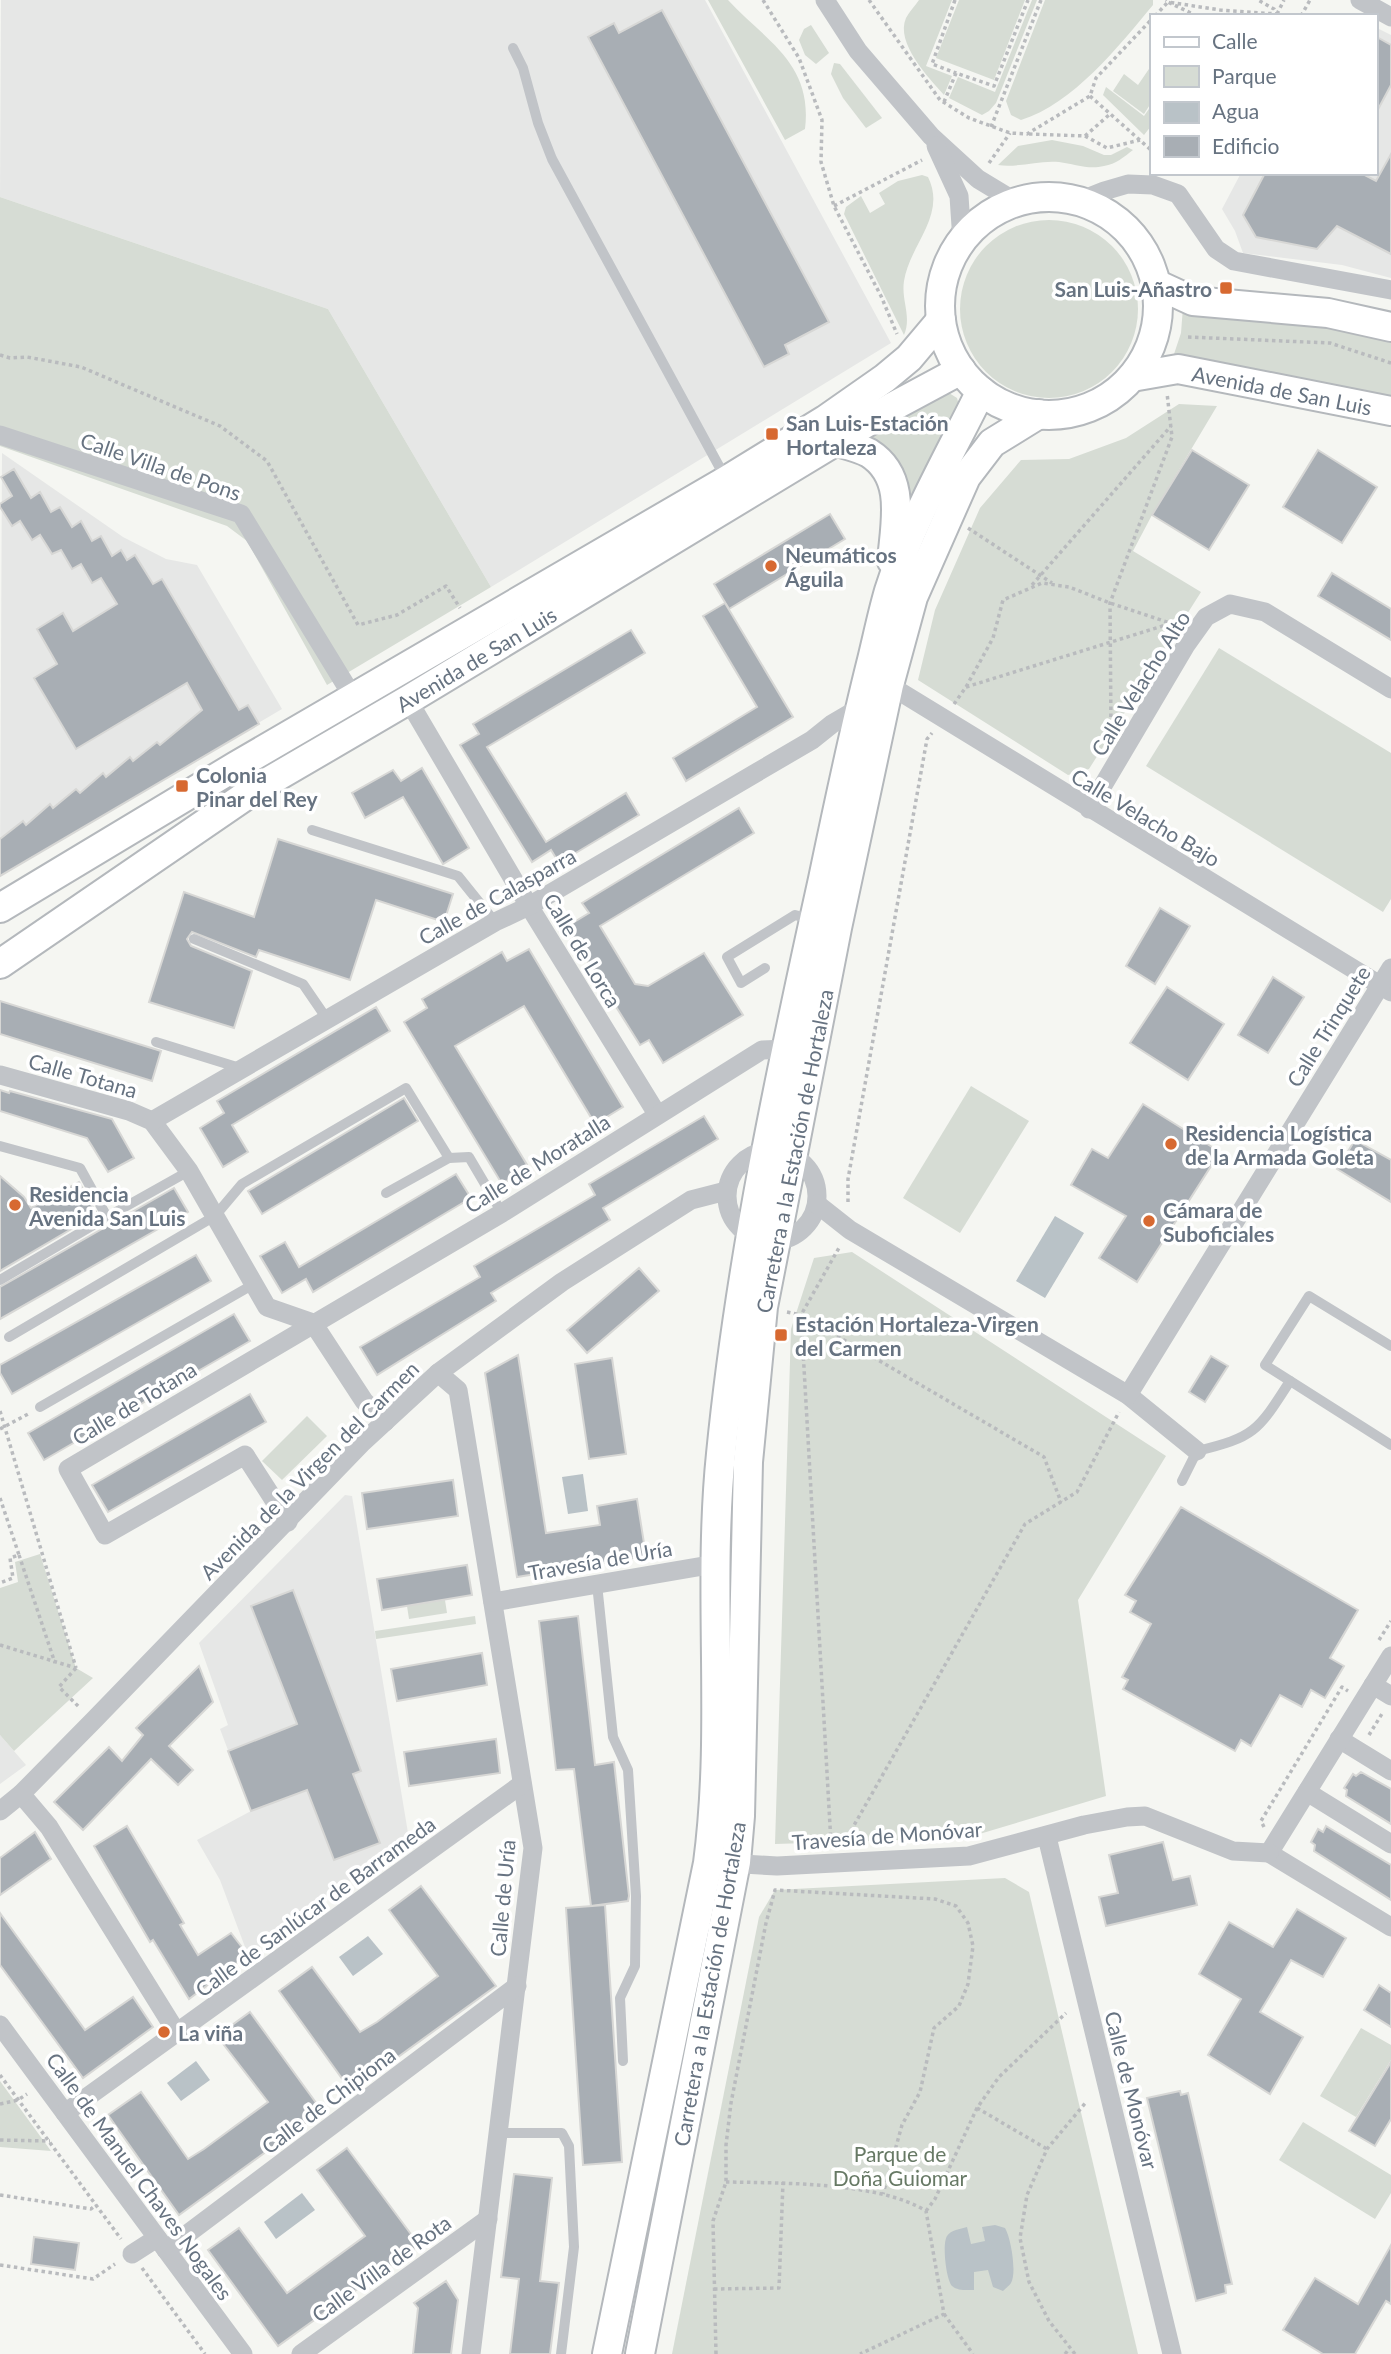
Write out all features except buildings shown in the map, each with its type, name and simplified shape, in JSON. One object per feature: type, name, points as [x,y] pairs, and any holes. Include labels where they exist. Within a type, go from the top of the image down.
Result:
[{"type":"street","points":[[825,0],[858,51],[931,136],[978,179],[1016,202]]},
{"type":"street","points":[[1360,0],[1391,17]]},
{"type":"street","points":[[931,136],[959,196],[962,241]]},
{"type":"street","points":[[1079,201],[1128,184],[1153,185],[1178,194],[1216,248],[1234,261],[1391,290]]},
{"type":"street","points":[[1052,197],[1079,201],[1121,223],[1131,233],[1146,257],[1156,284],[1158,308],[1154,337],[1147,355],[1132,377],[1097,404],[1075,411],[1039,414],[1005,406],[981,391],[961,370],[946,340],[941,320],[940,297],[945,273],[962,241],[980,221],[997,210],[1016,202],[1052,197]]},
{"type":"street","points":[[1156,284],[1193,301],[1328,313],[1391,327]]},
{"type":"street","name":"Avenida de San Luis","points":[[0,908],[248,759],[727,480],[825,419],[909,358],[941,320]]},
{"type":"street","name":"Avenida de San Luis","points":[[1132,377],[1178,369],[1391,411]]},
{"type":"street","name":"Avenida de San Luis","points":[[0,964],[254,790],[837,442],[894,405],[961,370]]},
{"type":"street","name":"Carretera a la Estación de Hortaleza","points":[[780,1152],[787,1049],[860,707],[889,592],[909,540],[981,391]]},
{"type":"street","name":"Carretera a la Estación de Hortaleza","points":[[607,2354],[708,1863],[714,1810],[718,1704],[715,1563],[721,1455],[780,1152],[837,928],[889,685],[913,597],[966,477],[992,443],[1039,414]]},
{"type":"street","name":"Calle Villa de Pons","points":[[0,435],[241,514],[345,684]]},
{"type":"street","name":"Carretera a la Estación de Hortaleza","points":[[837,442],[867,452],[882,464],[892,480],[897,498],[889,592]]},
{"type":"street","name":"Calle Velacho Alto","points":[[1089,809],[1196,631],[1206,617],[1230,604],[1265,612],[1391,689]]},
{"type":"street","name":"Calle Velacho Bajo","points":[[889,685],[1386,989]]},
{"type":"street","name":"Calle de Lorca","points":[[408,700],[529,906],[657,1115]]},
{"type":"street","name":"Calle de Calasparra","points":[[152,1121],[495,922],[529,906],[812,740],[860,707]]},
{"type":"street","name":"Calle Trinquete","points":[[1128,1395],[1386,989],[1391,968]]},
{"type":"street","name":"Calle de Moratalla","points":[[313,1323],[502,1213],[762,1050],[787,1049]]},
{"type":"street","name":"Calle Totana","points":[[0,1075],[130,1111],[152,1121]]},
{"type":"street","points":[[152,1121],[189,1171],[267,1307],[313,1323],[364,1401],[385,1422]]},
{"type":"street","points":[[780,1152],[805,1163],[818,1189],[817,1204],[812,1218],[803,1229],[791,1237],[764,1239],[740,1228],[727,1205],[726,1191],[730,1176],[739,1164],[752,1155],[780,1152]]},
{"type":"street","name":"Avenida de la Virgen del Carmen","points":[[0,1811],[93,1721],[385,1422],[438,1373],[562,1282],[691,1200],[726,1191]]},
{"type":"street","points":[[817,1204],[850,1230],[1128,1395],[1196,1451]]},
{"type":"street","name":"Carretera a la Estación de Hortaleza","points":[[640,2354],[736,1862],[740,1816],[748,1462],[763,1307],[764,1239]]},
{"type":"street","name":"Calle de Totana","points":[[288,1522],[245,1455],[105,1535],[68,1469],[313,1323]]},
{"type":"street","name":"Calle de Uría","points":[[438,1373],[458,1390],[533,1848],[471,2354]]},
{"type":"street","name":"Travesía de Uría","points":[[493,1602],[715,1563]]},
{"type":"street","points":[[1391,1656],[1269,1853],[1391,1927]]},
{"type":"street","points":[[1373,1685],[1390,1700]]},
{"type":"street","points":[[1339,1739],[1391,1771]]},
{"type":"street","name":"Calle de Sanlúcar de Barrameda","points":[[65,2113],[522,1784]]},
{"type":"street","points":[[1307,1792],[1391,1844]]},
{"type":"street","points":[[20,1794],[49,1827],[177,2033]]},
{"type":"street","name":"Travesía de Monóvar","points":[[708,1863],[736,1862],[776,1866],[970,1856],[1084,1825],[1145,1816],[1166,1822],[1233,1851],[1269,1853]]},
{"type":"street","name":"Calle de Monóvar","points":[[1047,1837],[1172,2354]]},
{"type":"street","name":"Calle de Chipiona","points":[[132,2254],[161,2244],[517,1986]]},
{"type":"street","name":"Calle de Manuel Chaves Nogales","points":[[0,2025],[243,2354]]},
{"type":"street","name":"Calle Villa de Rota","points":[[301,2354],[488,2219]]},
{"type":"lane","points":[[513,48],[523,68],[538,123],[552,159],[727,480]]},
{"type":"lane","points":[[312,830],[458,876],[495,922]]},
{"type":"lane","points":[[765,968],[741,983],[727,957],[795,915],[814,920]]},
{"type":"lane","points":[[194,939],[303,984],[327,1019]]},
{"type":"lane","points":[[156,1042],[242,1068]]},
{"type":"lane","points":[[9,1337],[215,1216],[242,1184],[406,1088],[449,1157]]},
{"type":"lane","points":[[0,1146],[80,1168],[107,1217]]},
{"type":"lane","points":[[386,1193],[449,1157],[469,1157],[502,1213]]},
{"type":"lane","points":[[0,1280],[189,1171]]},
{"type":"lane","points":[[40,1407],[254,1284]]},
{"type":"lane","points":[[1391,1346],[1309,1296],[1265,1365],[1391,1445]]},
{"type":"lane","points":[[1182,1481],[1196,1451],[1229,1443],[1251,1433],[1264,1422],[1290,1381]]},
{"type":"lane","points":[[597,1584],[612,1737],[628,1770],[636,1896],[635,1966],[620,1998],[623,2061]]},
{"type":"lane","points":[[499,2133],[562,2133],[569,2146],[574,2247],[562,2354]]},
{"type":"path","points":[[763,0],[799,58],[821,120],[821,162],[834,206],[881,296],[899,340]]},
{"type":"path","points":[[869,0],[944,102],[969,118],[1010,134],[1085,136],[1107,148],[1140,140]]},
{"type":"path","points":[[956,0],[932,64],[994,86],[1028,0]]},
{"type":"path","points":[[991,127],[1041,0]]},
{"type":"path","points":[[1258,0],[1274,9],[1276,14]]},
{"type":"path","points":[[1167,1],[1265,14]]},
{"type":"path","points":[[1167,1],[1193,14]]},
{"type":"path","points":[[1027,134],[1090,96],[1096,78],[1150,21]]},
{"type":"path","points":[[944,102],[956,73]]},
{"type":"path","points":[[1090,96],[1150,149]]},
{"type":"path","points":[[1085,136],[1111,114]]},
{"type":"path","points":[[1188,337],[1331,343],[1391,363]]},
{"type":"path","points":[[0,355],[81,367],[220,426],[267,461],[358,625],[397,615],[446,586],[463,613]]},
{"type":"path","points":[[1111,733],[1110,603],[1172,437],[1165,372]]},
{"type":"path","points":[[1029,588],[1171,426]]},
{"type":"path","points":[[949,516],[1054,584]]},
{"type":"path","points":[[832,1863],[801,1315],[850,1230],[862,1216],[848,1202],[848,1179],[927,740],[966,687],[993,638],[1003,600],[1041,583],[1069,587],[1196,631]]},
{"type":"path","points":[[966,687],[1171,624]]},
{"type":"path","points":[[763,1307],[801,1315],[1044,1457],[1061,1502]]},
{"type":"path","points":[[832,1863],[1026,1524],[1077,1492],[1128,1395]]},
{"type":"path","points":[[3,1429],[40,1407]]},
{"type":"path","points":[[0,1411],[3,1429],[76,1668]]},
{"type":"path","points":[[0,1498],[55,1663]]},
{"type":"path","points":[[0,1583],[13,1578],[10,1558],[19,1555]]},
{"type":"path","points":[[0,1645],[76,1668]]},
{"type":"path","points":[[76,1668],[59,1687],[93,1721]]},
{"type":"path","points":[[1260,1833],[1264,1827],[1261,1821],[1342,1688],[1349,1692]]},
{"type":"path","points":[[1359,1751],[1390,1700]]},
{"type":"path","points":[[716,2354],[713,2221],[726,2182],[726,2145],[731,2103],[766,1923],[775,1890],[935,1899],[956,1906],[968,1923],[973,1946],[968,1984],[958,2006],[934,2028],[920,2092],[902,2125],[883,2194]]},
{"type":"path","points":[[973,2354],[944,2314],[926,2211],[935,2199],[978,2108],[999,2077],[1066,2013]]},
{"type":"path","points":[[0,2075],[205,2354]]},
{"type":"path","points":[[0,2104],[18,2100],[43,2083]]},
{"type":"path","points":[[1075,2354],[1049,2321],[1029,2282],[1020,2238],[1027,2195],[1047,2149],[1087,2101]]},
{"type":"path","points":[[978,2108],[1047,2149]]},
{"type":"path","points":[[0,2140],[51,2141]]},
{"type":"path","points":[[726,2182],[783,2182],[883,2194],[911,2202],[926,2211]]},
{"type":"path","points":[[714,2289],[779,2288],[783,2182]]},
{"type":"path","points":[[0,2195],[91,2209],[96,2205]]},
{"type":"path","points":[[0,2265],[93,2279],[132,2254]]},
{"type":"path","points":[[860,2354],[944,2314]]},
{"type":"path","points":[[1065,2354],[1069,2349]]},
{"type":"shaded area","points":[[1,0],[705,0],[891,343],[491,587],[328,309],[0,197]]},
{"type":"shaded area","points":[[1377,28],[1391,35],[1391,278],[1342,265],[1243,253],[1235,231],[1222,209],[1240,175],[1377,175]]},
{"type":"shaded area","points":[[2,453],[123,537],[166,559],[197,565],[282,709],[0,876]]},
{"type":"shaded area","points":[[345,1495],[352,1496],[409,1839],[248,1955],[220,1880],[197,1840],[251,1811],[220,1729],[228,1725],[199,1643]]},
{"type":"shaded area","points":[[0,1735],[26,1765],[0,1784]]},
{"type":"green space","points":[[708,0],[728,0],[784,55],[802,87],[806,106],[805,129],[785,140]]},
{"type":"green space","points":[[919,0],[952,0],[926,66],[952,76],[944,95],[915,60],[905,38],[906,18]]},
{"type":"green space","points":[[959,0],[1025,0],[994,80],[936,58]]},
{"type":"green space","points":[[1032,0],[1037,0],[996,103],[982,115],[949,98],[958,77],[995,92]]},
{"type":"green space","points":[[1045,0],[1153,0],[1153,5],[1110,55],[1077,87],[1059,101],[1021,120],[1011,115],[1006,101]]},
{"type":"green space","points":[[811,25],[829,53],[816,64],[805,55],[799,40],[804,29]]},
{"type":"green space","points":[[834,63],[840,64],[882,118],[866,128],[843,98],[831,74]]},
{"type":"green space","points":[[1150,67],[1150,105],[1144,114],[1113,91],[1124,74],[1138,85]]},
{"type":"green space","points":[[1106,87],[1144,116],[1150,107],[1150,127],[1144,135],[1103,95]]},
{"type":"green space","points":[[1052,140],[1083,146],[1104,155],[1111,155],[1127,147],[1133,150],[1116,162],[1098,167],[1059,162],[998,165],[1018,146]]},
{"type":"green space","points":[[922,175],[928,177],[933,191],[933,204],[904,281],[907,321],[904,335],[844,214],[846,207],[861,196],[870,213],[885,204],[879,193],[898,181]]},
{"type":"green space","points":[[0,197],[328,309],[491,587],[327,685],[247,541],[227,526],[0,446]]},
{"type":"green space","points":[[1049,220],[1083,227],[1112,246],[1131,275],[1138,309],[1131,343],[1112,372],[1083,391],[1049,398],[1015,391],[986,372],[967,343],[960,309],[967,275],[986,246],[1015,227]]},
{"type":"green space","points":[[1183,307],[1340,328],[1391,339],[1391,404],[1173,357],[1181,333]]},
{"type":"green space","points":[[942,393],[949,393],[957,398],[960,409],[911,506],[907,481],[895,458],[872,436]]},
{"type":"green space","points":[[1179,404],[1217,406],[1133,551],[1201,592],[1089,769],[1068,775],[918,680],[935,610],[980,508],[1021,460],[1069,459],[1126,438]]},
{"type":"green space","points":[[1219,648],[1391,753],[1391,899],[1383,912],[1146,766]]},
{"type":"green space","points":[[971,1086],[1029,1121],[960,1233],[903,1198]]},
{"type":"green space","points":[[852,1252],[1166,1456],[1078,1600],[1106,1796],[966,1838],[775,1844],[791,1329],[814,1258]]},
{"type":"green space","points":[[307,1416],[327,1436],[282,1480],[262,1461]]},
{"type":"green space","points":[[40,1554],[76,1668],[93,1678],[14,1751],[0,1735],[0,1588],[18,1582],[15,1562]]},
{"type":"green space","points":[[445,1600],[447,1613],[409,1619],[407,1606]]},
{"type":"green space","points":[[475,1616],[476,1624],[376,1639],[375,1631]]},
{"type":"green space","name":"Parque de Doña Guiomar","points":[[1005,1878],[1029,1892],[1138,2354],[672,2354],[759,1917],[775,1890]]},
{"type":"green space","points":[[1361,2028],[1391,2045],[1391,2060],[1356,2117],[1320,2096]]},
{"type":"green space","points":[[0,2081],[51,2151],[0,2147]]},
{"type":"green space","points":[[1303,2122],[1391,2175],[1391,2193],[1375,2219],[1279,2160]]},
{"type":"water","points":[[1055,1216],[1084,1233],[1045,1298],[1016,1281]]},
{"type":"water","points":[[583,1474],[588,1511],[568,1514],[562,1477]]},
{"type":"water","points":[[368,1936],[383,1954],[353,1976],[339,1957]]},
{"type":"water","points":[[196,2061],[210,2080],[181,2101],[167,2083]]},
{"type":"water","points":[[302,2193],[315,2210],[276,2239],[264,2222]]},
{"type":"water","points":[[995,2225],[1005,2228],[1009,2239],[1013,2264],[1011,2283],[1003,2291],[993,2287],[988,2270],[974,2272],[974,2290],[954,2288],[946,2269],[947,2236],[967,2227],[971,2244],[985,2241],[982,2227]]},
{"type":"place","name":"San Luis-Añastro","points":[[1226,288]]},
{"type":"place","name":"San Luis-Estación Hortaleza","points":[[772,434]]},
{"type":"place","name":"Neumáticos Águila","points":[[771,566]]},
{"type":"place","name":"Colonia Pinar del Rey","points":[[182,786]]},
{"type":"place","name":"Residencia Logística de la Armada Goleta","points":[[1171,1144]]},
{"type":"place","name":"Residencia Avenida San Luis","points":[[15,1205]]},
{"type":"place","name":"Cámara de Suboficiales","points":[[1149,1221]]},
{"type":"place","name":"Estación Hortaleza-Virgen del Carmen","points":[[781,1335]]},
{"type":"place","name":"La viña","points":[[164,2032]]}]
